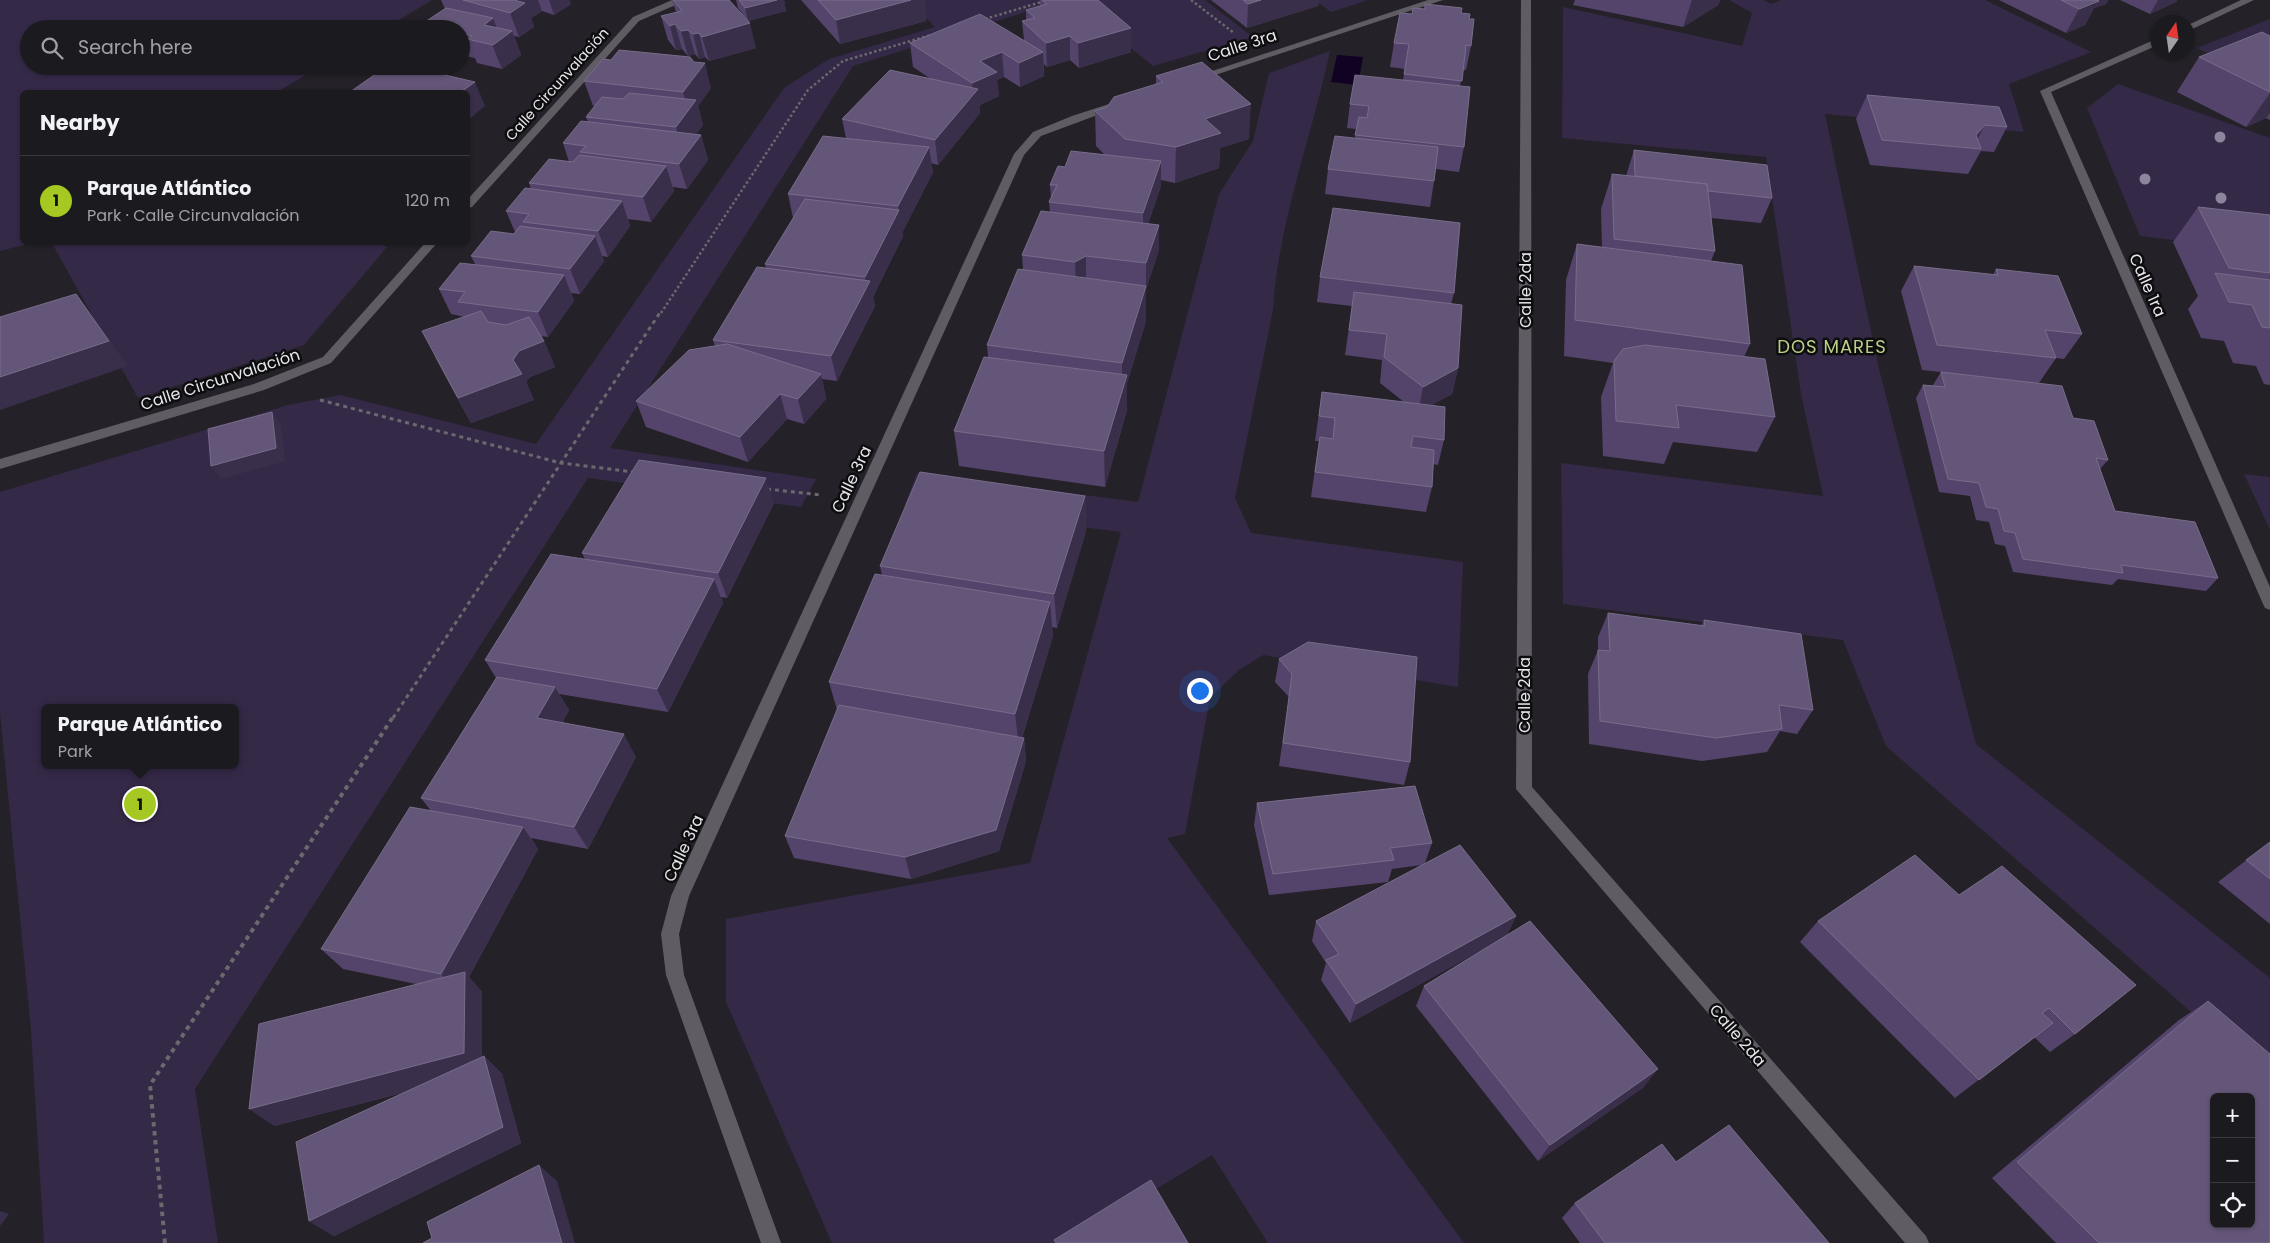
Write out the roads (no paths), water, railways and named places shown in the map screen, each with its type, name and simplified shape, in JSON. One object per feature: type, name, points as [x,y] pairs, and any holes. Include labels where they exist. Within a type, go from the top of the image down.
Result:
[{"type":"street","name":"Calle Circunvalación","points":[[470,203],[636,19],[663,6],[682,0]]},
{"type":"street","name":"Calle 3ra","points":[[1187,81],[1438,0]]},
{"type":"street","name":"Calle 2da","points":[[1526,0],[1524,789],[1919,1243]]},
{"type":"street","points":[[2195,25],[2249,0]]},
{"type":"street","name":"Calle 1ra","points":[[2150,45],[2046,91],[2270,604]]},
{"type":"street","name":"Calle 3ra","points":[[771,1243],[675,975],[670,934],[680,896],[1019,154],[1037,134],[1076,118],[1131,100]]},
{"type":"street","name":"Calle Circunvalación","points":[[0,464],[259,387],[327,360],[431,245]]},
{"type":"place","name":"Parque Atlántico","points":[[140,804]]},
{"type":"district","name":"DOS MARES","points":[[1832,347]]}]
